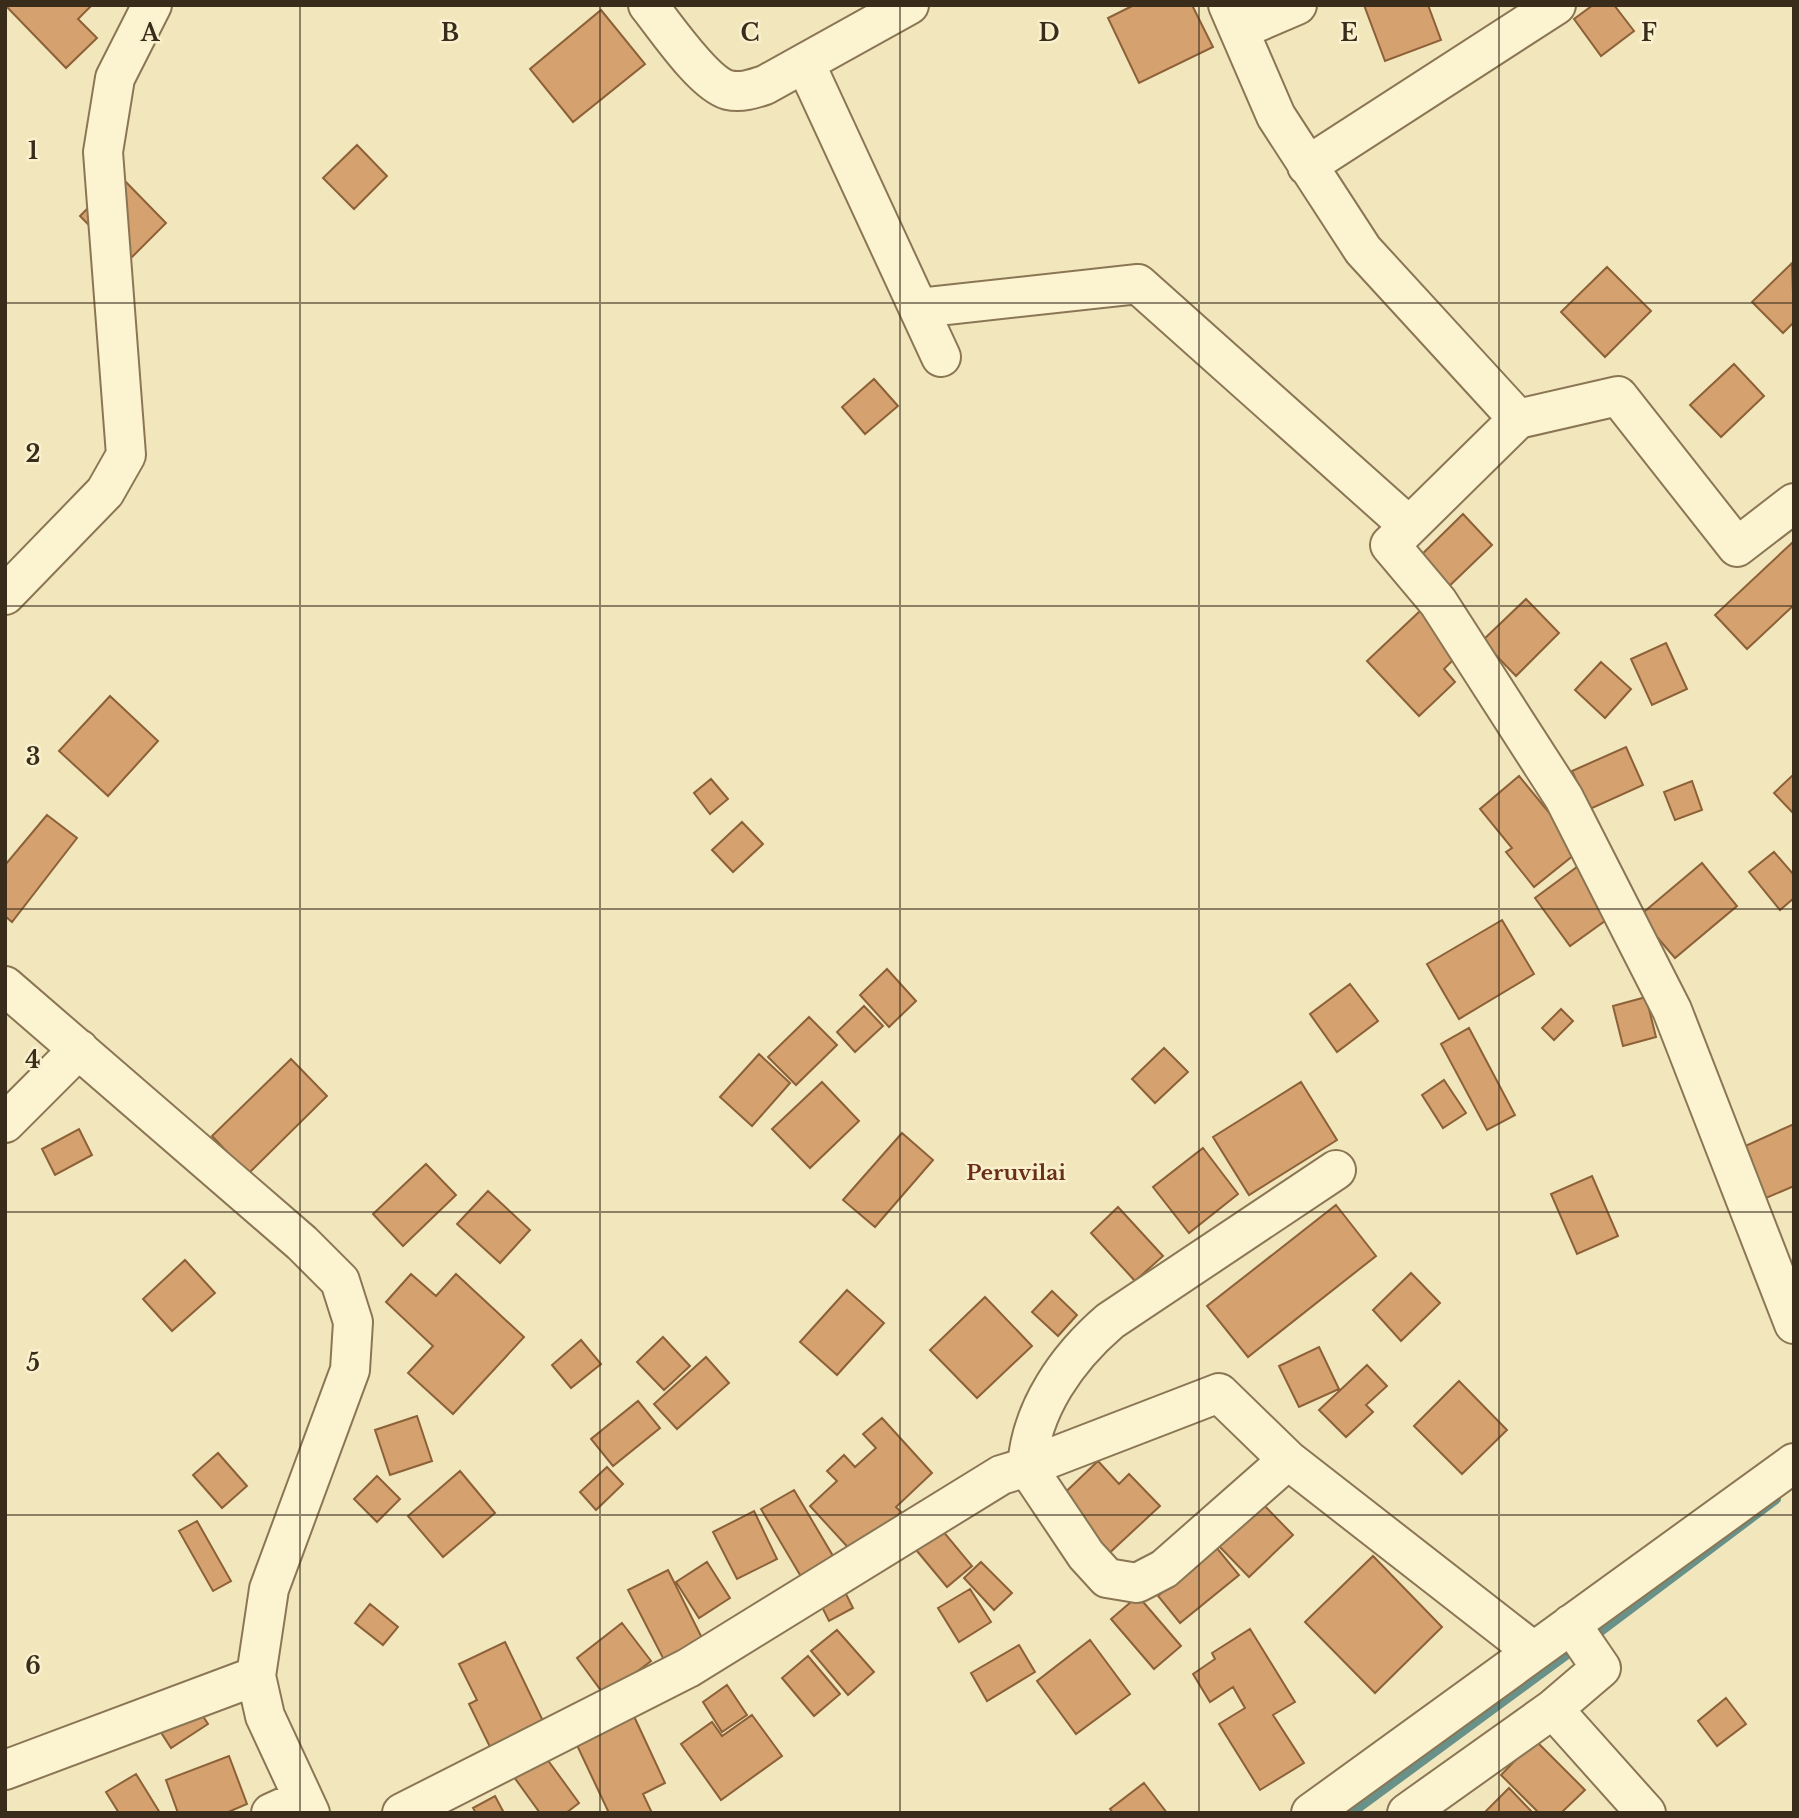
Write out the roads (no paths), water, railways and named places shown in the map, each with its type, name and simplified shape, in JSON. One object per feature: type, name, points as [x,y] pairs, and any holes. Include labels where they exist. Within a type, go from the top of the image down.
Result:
[{"type":"street","points":[[5,595],[105,492],[126,455],[103,152],[115,78],[152,5]]},
{"type":"street","points":[[648,5],[708,76],[726,89],[745,92],[765,85],[909,5]]},
{"type":"street","points":[[1297,5],[1234,18],[1276,116],[1363,250],[1518,419]]},
{"type":"street","points":[[1307,166],[1556,5]]},
{"type":"street","points":[[805,63],[941,357]]},
{"type":"street","points":[[919,308],[1138,284],[1409,526]]},
{"type":"street","points":[[1794,503],[1737,547],[1618,396],[1518,419],[1390,545],[1438,602],[1564,798],[1672,1010],[1794,1324]]},
{"type":"street","points":[[5,986],[302,1243],[341,1281],[353,1322],[350,1370],[269,1589],[256,1676],[265,1716],[294,1808]]},
{"type":"street","points":[[5,1123],[79,1049]]},
{"type":"street","points":[[1288,1460],[1164,1569],[1137,1583],[1107,1578],[1086,1555],[1027,1467],[1029,1444],[1057,1379],[1081,1346],[1110,1321],[1336,1170]]},
{"type":"street","points":[[401,1813],[688,1668],[1001,1475],[1219,1393],[1288,1460],[1533,1651]]},
{"type":"street","points":[[1311,1813],[1794,1463]]},
{"type":"street","points":[[1407,1813],[1553,1709],[1601,1668],[1571,1624]]},
{"type":"street","points":[[5,1770],[256,1676]]},
{"type":"street","points":[[1553,1709],[1646,1813]]},
{"type":"waterway","points":[[1594,1636],[1776,1499]]},
{"type":"waterway","points":[[1351,1813],[1570,1652]]},
{"type":"district","name":"Peruvilai","points":[[1016,1173]]}]
